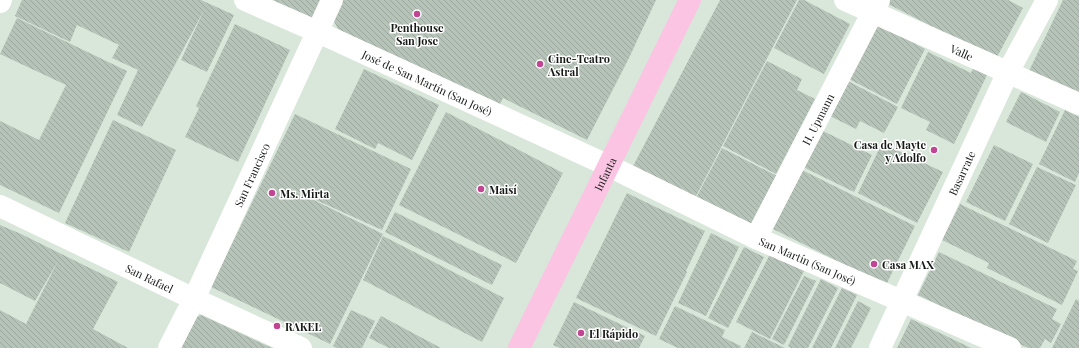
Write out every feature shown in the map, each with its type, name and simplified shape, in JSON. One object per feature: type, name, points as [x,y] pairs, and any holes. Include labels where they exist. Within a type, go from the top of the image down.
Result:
[{"type":"main road","name":"Infanta","points":[[519,348],[690,0]]},
{"type":"street","name":"José de San Martín (San José)","points":[[245,0],[609,166]]},
{"type":"street","name":"San Francisco","points":[[169,348],[194,298],[332,0]]},
{"type":"street","name":"Valle","points":[[845,0],[876,7],[1008,72],[1079,104]]},
{"type":"street","name":"Basarrate","points":[[880,348],[1008,72],[1047,0]]},
{"type":"street","name":"H. Upmann","points":[[756,238],[876,7]]},
{"type":"street","name":"San Martín (San José)","points":[[609,166],[756,238],[1010,348]]},
{"type":"street","name":"San Rafael","points":[[0,206],[301,348]]},
{"type":"building","points":[[22,0],[201,0],[234,15],[207,72],[181,60],[204,10],[142,127],[117,115],[138,70],[112,58],[119,45],[77,25],[70,42],[15,16]]},
{"type":"building","points":[[270,0],[324,0],[314,21]]},
{"type":"building","points":[[337,0],[656,0],[629,58],[587,140],[503,98],[498,109],[338,29],[330,14]]},
{"type":"building","points":[[720,0],[797,0],[692,204],[630,172]]},
{"type":"building","points":[[799,0],[804,0],[850,24],[824,74],[774,48]]},
{"type":"building","points":[[890,0],[1008,0],[1023,8],[996,59],[888,4]]},
{"type":"building","points":[[1063,0],[1079,0],[1079,95],[1029,71]]},
{"type":"building","points":[[17,18],[127,71],[59,213],[0,185],[0,121],[39,140],[66,85],[0,54]]},
{"type":"building","points":[[875,23],[925,49],[897,104],[847,78]]},
{"type":"building","points":[[235,24],[290,50],[238,162],[185,137],[199,108],[196,106]]},
{"type":"building","points":[[928,52],[971,73],[974,66],[988,73],[954,144],[926,130],[930,122],[901,108]]},
{"type":"building","points":[[767,61],[802,79],[797,90],[815,99],[776,174],[723,146]]},
{"type":"building","points":[[364,69],[439,105],[412,160],[378,143],[375,149],[335,129]]},
{"type":"building","points":[[846,80],[898,107],[884,133],[860,121],[856,129],[828,115]]},
{"type":"building","points":[[1021,92],[1060,112],[1046,142],[1006,122]]},
{"type":"building","points":[[1065,110],[1079,117],[1079,173],[1075,182],[1039,164]]},
{"type":"building","name":"Maisí","points":[[446,112],[563,173],[516,263],[399,205]]},
{"type":"building","points":[[295,114],[411,169],[382,230],[283,185],[383,234],[330,344],[211,287]]},
{"type":"building","points":[[113,120],[176,150],[129,252],[65,223]]},
{"type":"building","points":[[819,129],[872,155],[854,192],[801,166]]},
{"type":"building","points":[[882,143],[943,172],[917,223],[858,193]]},
{"type":"building","points":[[994,145],[1033,164],[1005,221],[966,202]]},
{"type":"building","points":[[722,148],[777,176],[749,230],[694,202]]},
{"type":"building","points":[[1037,167],[1076,185],[1048,243],[1009,224]]},
{"type":"building","points":[[800,169],[915,226],[886,285],[771,228]]},
{"type":"building","points":[[627,193],[705,231],[656,336],[576,298]]},
{"type":"building","points":[[960,204],[1077,261],[1073,269],[1078,271],[1062,305],[987,268],[989,263],[942,240]]},
{"type":"building","points":[[395,212],[502,265],[492,285],[385,232]]},
{"type":"building","points":[[0,225],[118,282],[93,329],[128,348],[0,348],[0,310],[26,324],[58,261],[35,301],[0,283]]},
{"type":"building","points":[[711,233],[739,247],[706,316],[678,303]]},
{"type":"building","points":[[383,236],[504,298],[482,342],[363,280]]},
{"type":"building","points":[[744,247],[764,257],[728,328],[708,318]]},
{"type":"building","points":[[939,252],[1057,309],[1052,319],[1061,324],[1051,343],[1045,339],[1040,348],[1028,348],[918,295]]},
{"type":"building","points":[[770,254],[804,271],[770,339],[736,322]]},
{"type":"building","points":[[804,276],[816,281],[784,345],[772,339]]},
{"type":"building","points":[[821,279],[838,288],[808,348],[791,348],[788,346]]},
{"type":"building","points":[[842,288],[857,295],[831,348],[812,348]]},
{"type":"building","points":[[1076,299],[1079,301],[1079,348],[1052,348]]},
{"type":"building","points":[[858,301],[871,308],[851,348],[835,348]]},
{"type":"building","points":[[574,302],[645,336],[639,348],[560,348],[553,345]]},
{"type":"building","points":[[675,306],[725,330],[722,337],[741,346],[740,348],[678,348],[659,339]]},
{"type":"building","points":[[351,310],[375,321],[362,348],[337,348],[333,346]]},
{"type":"building","points":[[201,315],[272,348],[178,348],[191,320]]},
{"type":"building","points":[[381,316],[441,348],[389,348],[369,338]]},
{"type":"building","points":[[911,319],[971,348],[897,348]]},
{"type":"building","points":[[752,332],[785,348],[744,348]]},
{"type":"place","name":"Penthouse San Jose","points":[[417,14]]},
{"type":"place","name":"Cine-Teatro Astral","points":[[540,64]]},
{"type":"place","name":"Casa de Mayte y Adolfo","points":[[934,150]]},
{"type":"place","name":"Maisí","points":[[481,189]]},
{"type":"place","name":"Ms. Mirta","points":[[272,193]]},
{"type":"place","name":"Casa MAX","points":[[874,264]]},
{"type":"place","name":"RAKEL","points":[[277,326]]},
{"type":"place","name":"El Rápido","points":[[581,333]]}]
